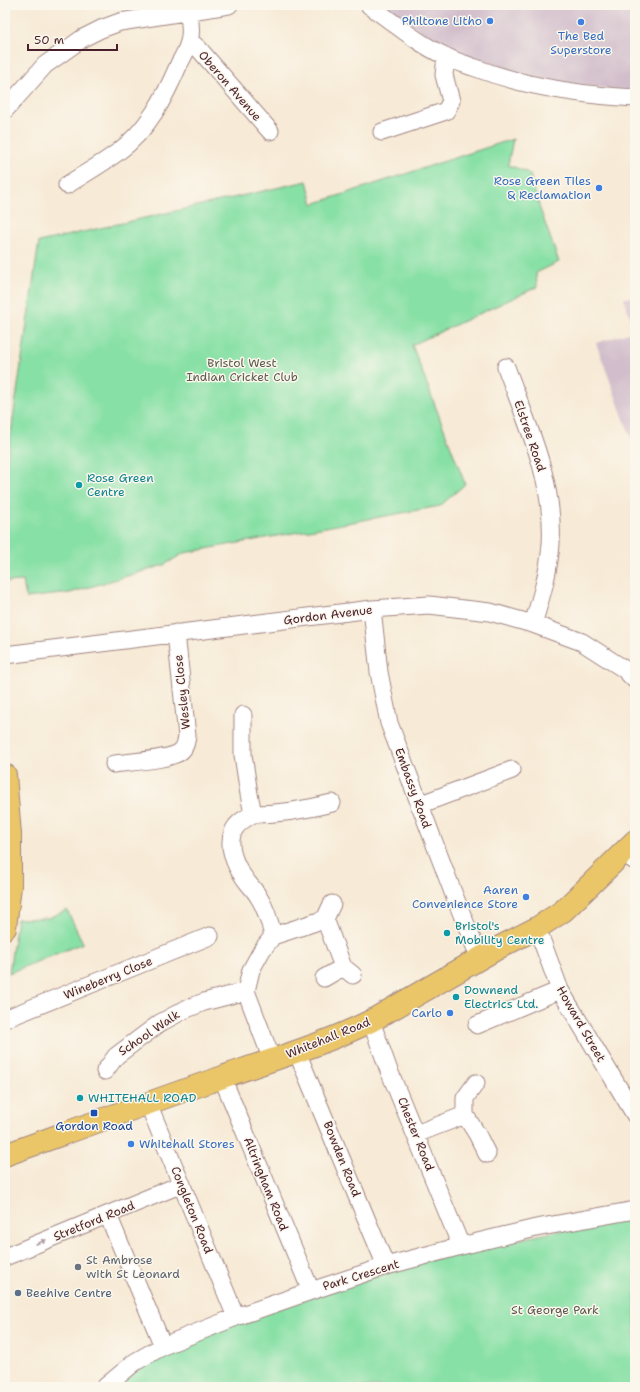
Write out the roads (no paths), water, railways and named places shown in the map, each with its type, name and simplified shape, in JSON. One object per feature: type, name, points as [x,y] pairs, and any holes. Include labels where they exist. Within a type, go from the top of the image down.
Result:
[{"type":"main road","points":[[5,774],[10,835],[10,886],[5,928]]},
{"type":"main road","name":"Whitehall Road","points":[[5,1155],[148,1103],[297,1052],[354,1030],[537,928],[562,911],[631,851]]},
{"type":"street","points":[[5,110],[45,64],[82,38],[101,29],[120,22],[229,5]]},
{"type":"street","points":[[378,7],[420,42],[446,57],[494,75],[544,88],[597,96],[635,98]]},
{"type":"street","points":[[67,185],[119,151],[138,134],[161,103],[190,41],[188,11]]},
{"type":"street","name":"Oberon Avenue","points":[[190,41],[199,49],[270,131]]},
{"type":"street","points":[[382,132],[446,111],[451,101],[444,75],[446,57]]},
{"type":"street","name":"Elstree Road","points":[[506,367],[540,460],[550,511],[551,543],[549,559],[543,589],[533,624]]},
{"type":"street","name":"Gordon Avenue","points":[[5,655],[372,609],[429,605],[490,612],[533,624],[582,642],[624,669],[635,680]]},
{"type":"street","name":"Embassy Road","points":[[372,609],[379,672],[389,723],[480,959]]},
{"type":"street","name":"Wesley Close","points":[[114,764],[167,757],[178,754],[186,745],[187,736],[176,633]]},
{"type":"street","points":[[248,725],[243,754],[248,794],[254,814]]},
{"type":"street","points":[[420,805],[512,770]]},
{"type":"street","points":[[273,936],[268,917],[258,896],[243,877],[236,864],[232,848],[233,832],[241,822],[254,814],[274,814],[320,802]]},
{"type":"street","points":[[272,1060],[246,991],[251,970],[262,950],[273,936],[328,911],[348,971],[324,978]]},
{"type":"street","name":"Howard Street","points":[[537,928],[560,990],[635,1115]]},
{"type":"street","name":"Wineberry Close","points":[[5,1019],[210,936]]},
{"type":"street","points":[[477,1025],[560,990]]},
{"type":"street","name":"School Walk","points":[[105,1071],[116,1056],[160,1023],[184,1010],[204,1002],[246,991]]},
{"type":"street","name":"Chester Road","points":[[371,1021],[461,1246]]},
{"type":"street","name":"Bowden Road","points":[[297,1052],[386,1266]]},
{"type":"street","name":"Altringham Road","points":[[222,1077],[310,1291]]},
{"type":"street","points":[[476,1083],[465,1098],[465,1115],[487,1154]]},
{"type":"street","name":"Congleton Road","points":[[148,1103],[236,1317]]},
{"type":"street","points":[[416,1134],[465,1115]]},
{"type":"street","name":"Stretford Road","points":[[5,1257],[182,1184]]},
{"type":"street","name":"Park Crescent","points":[[105,1387],[135,1362],[164,1346],[236,1317],[310,1291],[386,1266],[461,1246],[536,1228],[635,1210]]},
{"type":"street","points":[[105,1216],[164,1346]]},
{"type":"place","name":"Philtone Litho","points":[[490,21]]},
{"type":"place","name":"The Bed Superstore","points":[[581,22]]},
{"type":"place","name":"Rose Green Tiles & Reclamation","points":[[599,188]]},
{"type":"place","name":"Rose Green Centre","points":[[79,485]]},
{"type":"place","name":"Aaren Convenience Store","points":[[526,897]]},
{"type":"place","name":"Bristol's Mobility Centre","points":[[447,933]]},
{"type":"place","name":"Downend Electrics Ltd.","points":[[456,997]]},
{"type":"place","name":"Carlo","points":[[450,1013]]},
{"type":"place","name":"WHITEHALL ROAD","points":[[80,1098]]},
{"type":"place","name":"Gordon Road","points":[[94,1113]]},
{"type":"place","name":"Whitehall Stores","points":[[131,1144]]},
{"type":"place","name":"St Ambrose with St Leonard","points":[[78,1267]]},
{"type":"place","name":"Beehive Centre","points":[[18,1293]]},
{"type":"park label","name":"Bristol West Indian Cricket Club","points":[[242,370]]},
{"type":"park label","name":"St George Park","points":[[555,1310]]}]
